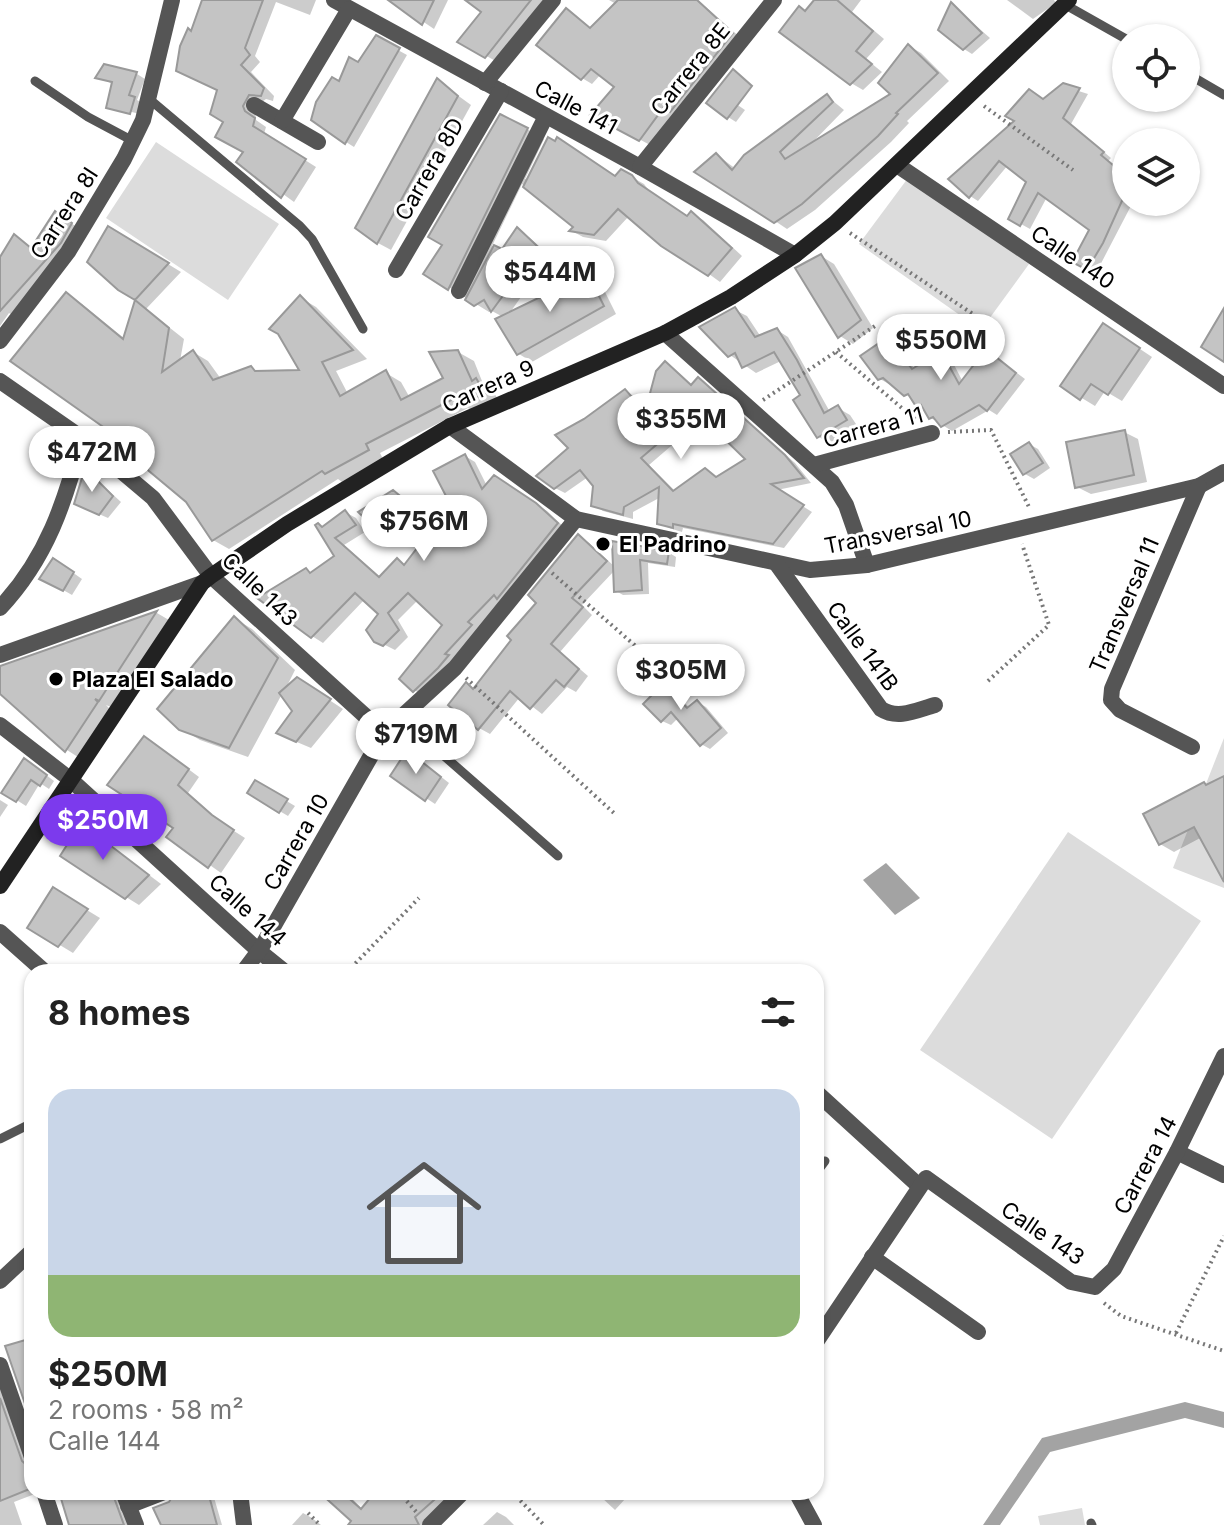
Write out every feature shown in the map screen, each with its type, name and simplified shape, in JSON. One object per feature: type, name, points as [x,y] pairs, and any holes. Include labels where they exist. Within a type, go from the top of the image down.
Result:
[{"type":"street","name":"Carrera 8I","points":[[0,341],[68,252],[133,141],[143,120],[172,0]]},
{"type":"street","name":"Calle 141","points":[[334,0],[795,255]]},
{"type":"street","name":"Carrera 8D","points":[[396,270],[493,87],[553,0]]},
{"type":"street","name":"Carrera 8E","points":[[640,167],[774,0]]},
{"type":"street","name":"Carrera 9","points":[[0,886],[206,579],[287,524],[450,426],[665,333],[731,297],[795,255],[835,223],[1066,2]]},
{"type":"street","points":[[282,121],[349,9]]},
{"type":"street","points":[[254,105],[318,142]]},
{"type":"street","points":[[459,291],[546,116]]},
{"type":"street","name":"Calle 140","points":[[897,165],[1224,386]]},
{"type":"street","points":[[665,333],[832,482],[846,505],[867,565]]},
{"type":"street","name":"Calle 143","points":[[0,381],[82,438],[153,498],[206,579],[384,733]]},
{"type":"street","points":[[450,426],[576,519]]},
{"type":"street","name":"Carrera 11","points":[[814,465],[932,433]]},
{"type":"street","points":[[0,608],[41,555],[66,498],[82,438]]},
{"type":"street","name":"Transversal 10","points":[[576,519],[810,570],[867,565],[1018,530],[1199,486],[1224,472]]},
{"type":"street","name":"Transversal 11","points":[[1192,747],[1120,710],[1111,700],[1112,689],[1199,486]]},
{"type":"street","name":"Carrera 10","points":[[249,964],[384,733],[455,668],[576,519]]},
{"type":"street","name":"Calle 141B","points":[[776,563],[881,709],[891,715],[906,714],[935,705]]},
{"type":"street","points":[[0,655],[206,579]]},
{"type":"street","name":"Calle 144","points":[[0,725],[71,780],[275,964]]},
{"type":"street","points":[[0,932],[36,964]]},
{"type":"street","name":"Carrera 14","points":[[1095,1287],[1114,1269],[1224,1056]]},
{"type":"street","name":"Calle 143","points":[[824,1099],[922,1182],[1071,1282],[1095,1287]]},
{"type":"street","points":[[1177,1152],[1224,1175]]},
{"type":"street","points":[[824,1330],[922,1182]]},
{"type":"street","points":[[872,1257],[978,1332]]},
{"type":"street","points":[[0,1281],[24,1258]]},
{"type":"street","points":[[0,1365],[24,1434]]},
{"type":"street","points":[[47,1500],[55,1525]]},
{"type":"street","points":[[126,1500],[136,1525]]},
{"type":"street","points":[[241,1500],[244,1525]]},
{"type":"street","points":[[424,1520],[452,1500]]},
{"type":"street","points":[[800,1500],[814,1525]]},
{"type":"lane","points":[[1066,2],[1112,30]]},
{"type":"lane","points":[[35,81],[88,117],[133,141]]},
{"type":"lane","points":[[1200,81],[1224,95]]},
{"type":"lane","points":[[148,98],[300,226],[312,239],[363,329]]},
{"type":"lane","points":[[402,719],[558,856]]},
{"type":"lane","points":[[0,1139],[24,1127]]},
{"type":"path","points":[[969,95],[1073,170]]},
{"type":"path","points":[[835,223],[973,314]]},
{"type":"path","points":[[749,410],[875,326]]},
{"type":"path","points":[[836,352],[932,433]]},
{"type":"path","name":"Carrera 11","points":[[932,433],[991,430],[1038,525]]},
{"type":"path","points":[[988,681],[1049,625],[1018,530]]},
{"type":"path","points":[[540,563],[686,690]]},
{"type":"path","points":[[455,668],[615,814]]},
{"type":"path","points":[[355,964],[419,898]]},
{"type":"path","points":[[1176,1333],[1224,1236]]},
{"type":"path","name":"Calle 143","points":[[1095,1287],[1102,1301],[1121,1316],[1224,1351]]},
{"type":"path","points":[[406,1500],[424,1520]]},
{"type":"path","points":[[520,1500],[544,1525]]},
{"type":"path","points":[[308,1513],[320,1525]]},
{"type":"shaded area","points":[[156,142],[279,224],[228,300],[106,218]]},
{"type":"shaded area","points":[[908,178],[1029,264],[981,330],[859,244]]},
{"type":"shaded area","points":[[1224,738],[1224,888],[1173,868]]},
{"type":"shaded area","points":[[1068,832],[1201,921],[1052,1139],[920,1050]]},
{"type":"shaded area","points":[[886,863],[920,898],[895,915],[863,880]]},
{"type":"shaded area","points":[[1185,1402],[1224,1412],[1224,1428],[1185,1418],[1050,1452],[1000,1525],[983,1525],[1042,1438]]},
{"type":"shaded area","points":[[1082,1508],[1085,1525],[1040,1525],[1038,1516]]},
{"type":"building","points":[[202,0],[263,0],[245,48],[250,55],[241,65],[264,88],[261,96],[249,95],[243,106],[255,118],[253,126],[306,159],[281,198],[236,162],[243,152],[215,137],[223,122],[210,114],[217,90],[176,71],[180,46],[188,28],[191,31]]},
{"type":"building","points":[[388,0],[434,0],[422,25]]},
{"type":"building","points":[[465,0],[531,0],[485,58],[457,42],[481,12]]},
{"type":"building","points":[[618,0],[697,0],[733,33],[670,112],[664,107],[639,141],[590,115],[614,87],[591,69],[581,80],[536,45],[566,8],[590,28]]},
{"type":"building","points":[[814,0],[837,0],[873,31],[856,51],[872,64],[850,85],[779,32],[799,6],[805,11]]},
{"type":"building","points":[[951,2],[982,33],[963,50],[938,30]]},
{"type":"building","points":[[376,35],[400,48],[345,144],[311,120],[316,102],[332,77],[339,81],[349,57],[358,62]]},
{"type":"building","points":[[908,44],[938,73],[896,113],[878,136],[802,204],[774,223],[694,172],[716,153],[732,170],[744,155],[827,94],[833,102],[780,152],[785,159],[890,94],[878,83]]},
{"type":"building","points":[[104,64],[137,72],[129,95],[135,97],[130,114],[106,108],[112,82],[95,78]]},
{"type":"building","points":[[733,69],[752,86],[727,119],[706,103]]},
{"type":"building","points":[[437,78],[458,96],[377,244],[355,228]]},
{"type":"building","points":[[1063,83],[1080,88],[1063,118],[1104,152],[1101,155],[1112,164],[1112,216],[1115,216],[1087,270],[1072,262],[1089,230],[1038,193],[1020,226],[1008,219],[1026,182],[999,161],[969,198],[948,179],[1014,121],[1005,116],[1029,89],[1043,99]]},
{"type":"building","points":[[500,114],[528,128],[448,290],[423,274],[442,245],[428,237]]},
{"type":"building","points":[[548,137],[555,141],[557,137],[615,176],[621,169],[632,175],[638,183],[687,216],[691,211],[732,248],[708,276],[661,246],[618,209],[594,235],[569,231],[573,227],[523,187]]},
{"type":"building","points":[[55,211],[72,223],[61,243],[0,311],[0,257],[14,234],[31,248]]},
{"type":"building","points":[[108,226],[169,263],[135,300],[118,290],[87,262]]},
{"type":"building","points":[[517,227],[554,262],[524,267],[491,312],[484,300],[474,306],[465,300],[494,245],[502,249]]},
{"type":"building","points":[[821,254],[861,320],[838,338],[795,268]]},
{"type":"building","points":[[588,274],[604,306],[517,355],[495,319]]},
{"type":"building","points":[[66,292],[123,339],[135,300],[169,328],[162,372],[193,350],[213,380],[251,366],[255,371],[299,370],[278,334],[269,329],[300,295],[353,350],[322,362],[340,396],[386,370],[401,400],[443,378],[429,352],[458,350],[472,381],[476,378],[485,393],[461,406],[457,397],[366,444],[369,450],[325,474],[322,471],[212,541],[186,502],[113,441],[116,436],[10,361]]},
{"type":"building","points":[[735,307],[755,337],[777,328],[824,413],[838,405],[847,420],[817,438],[793,400],[800,395],[774,352],[742,368],[735,353],[728,357],[699,327]]},
{"type":"building","points":[[1224,308],[1224,362],[1201,347]]},
{"type":"building","points":[[1103,323],[1140,348],[1108,395],[1091,384],[1080,400],[1060,386]]},
{"type":"building","points":[[885,339],[895,355],[899,352],[912,369],[941,351],[959,384],[986,349],[1016,373],[987,411],[979,405],[941,427],[933,417],[929,419],[921,405],[917,408],[908,394],[904,396],[883,378],[878,380],[860,356]]},
{"type":"building","points":[[665,361],[691,385],[698,377],[785,455],[804,478],[771,484],[804,505],[773,544],[673,524],[673,528],[657,524],[659,487],[624,507],[623,515],[591,506],[593,486],[580,470],[554,489],[536,476],[568,448],[555,435],[584,419],[625,389],[645,412],[656,371]],"holes":[[[690,416],[703,426],[707,422],[745,459],[716,477],[705,468],[673,491],[641,458]]]},
{"type":"building","points":[[1125,430],[1134,475],[1075,488],[1066,442]]},
{"type":"building","points":[[1029,442],[1043,463],[1023,475],[1010,454]]},
{"type":"building","points":[[465,454],[482,489],[494,475],[536,503],[558,523],[497,599],[494,595],[468,622],[472,625],[445,654],[449,655],[413,692],[399,679],[442,625],[408,593],[388,613],[399,630],[383,646],[374,642],[366,630],[378,614],[355,593],[311,638],[257,598],[306,568],[310,573],[334,556],[315,525],[318,523],[322,527],[345,510],[356,525],[335,538],[379,577],[397,558],[404,565],[424,539],[404,522],[383,536],[358,512],[393,490],[423,515],[447,498],[433,471]]},
{"type":"building","points":[[85,468],[113,496],[99,515],[74,504]]},
{"type":"building","points":[[578,534],[607,561],[572,598],[583,607],[551,644],[579,669],[564,687],[556,680],[530,709],[510,691],[478,730],[448,705],[466,682],[473,689],[511,640],[507,636],[536,603],[528,595]]},
{"type":"building","points":[[612,541],[669,551],[667,564],[640,560],[642,590],[614,592]]},
{"type":"building","points":[[53,558],[74,572],[63,591],[39,579]]},
{"type":"building","name":"Plaza El Salado","points":[[157,611],[99,701],[95,699],[98,702],[65,752],[0,694],[0,666]]},
{"type":"building","points":[[234,616],[278,658],[229,748],[179,730],[157,709]]},
{"type":"building","points":[[655,675],[687,708],[697,700],[721,728],[700,746],[671,712],[661,722],[643,704],[654,693],[646,683]]},
{"type":"building","points":[[297,677],[331,699],[296,742],[276,733],[292,711],[279,693]]},
{"type":"building","points":[[144,736],[189,769],[178,785],[234,830],[208,868],[166,837],[173,828],[107,785]]},
{"type":"building","points":[[407,750],[441,777],[425,801],[390,776]]},
{"type":"building","points":[[24,758],[47,775],[40,786],[31,780],[16,802],[1,793]]},
{"type":"building","points":[[1224,776],[1224,882],[1194,827],[1159,845],[1143,814],[1204,782],[1206,785]]},
{"type":"building","points":[[255,780],[288,799],[279,813],[247,793]]},
{"type":"building","points":[[81,823],[149,875],[125,899],[60,856]]},
{"type":"building","points":[[53,887],[88,909],[58,947],[27,928]]},
{"type":"building","points":[[24,1340],[24,1401],[5,1346]]},
{"type":"building","points":[[0,1398],[24,1463],[24,1491],[0,1501]]},
{"type":"building","points":[[61,1500],[115,1500],[124,1525],[69,1525]]},
{"type":"building","points":[[210,1500],[217,1525],[161,1525],[153,1508],[169,1502]]},
{"type":"building","points":[[328,1500],[351,1500],[361,1509],[368,1500],[434,1500],[415,1517],[419,1525],[348,1525],[351,1521]]},
{"type":"place","name":"El Padrino","points":[[603,544]]},
{"type":"place","name":"Plaza El Salado","points":[[56,679]]}]
